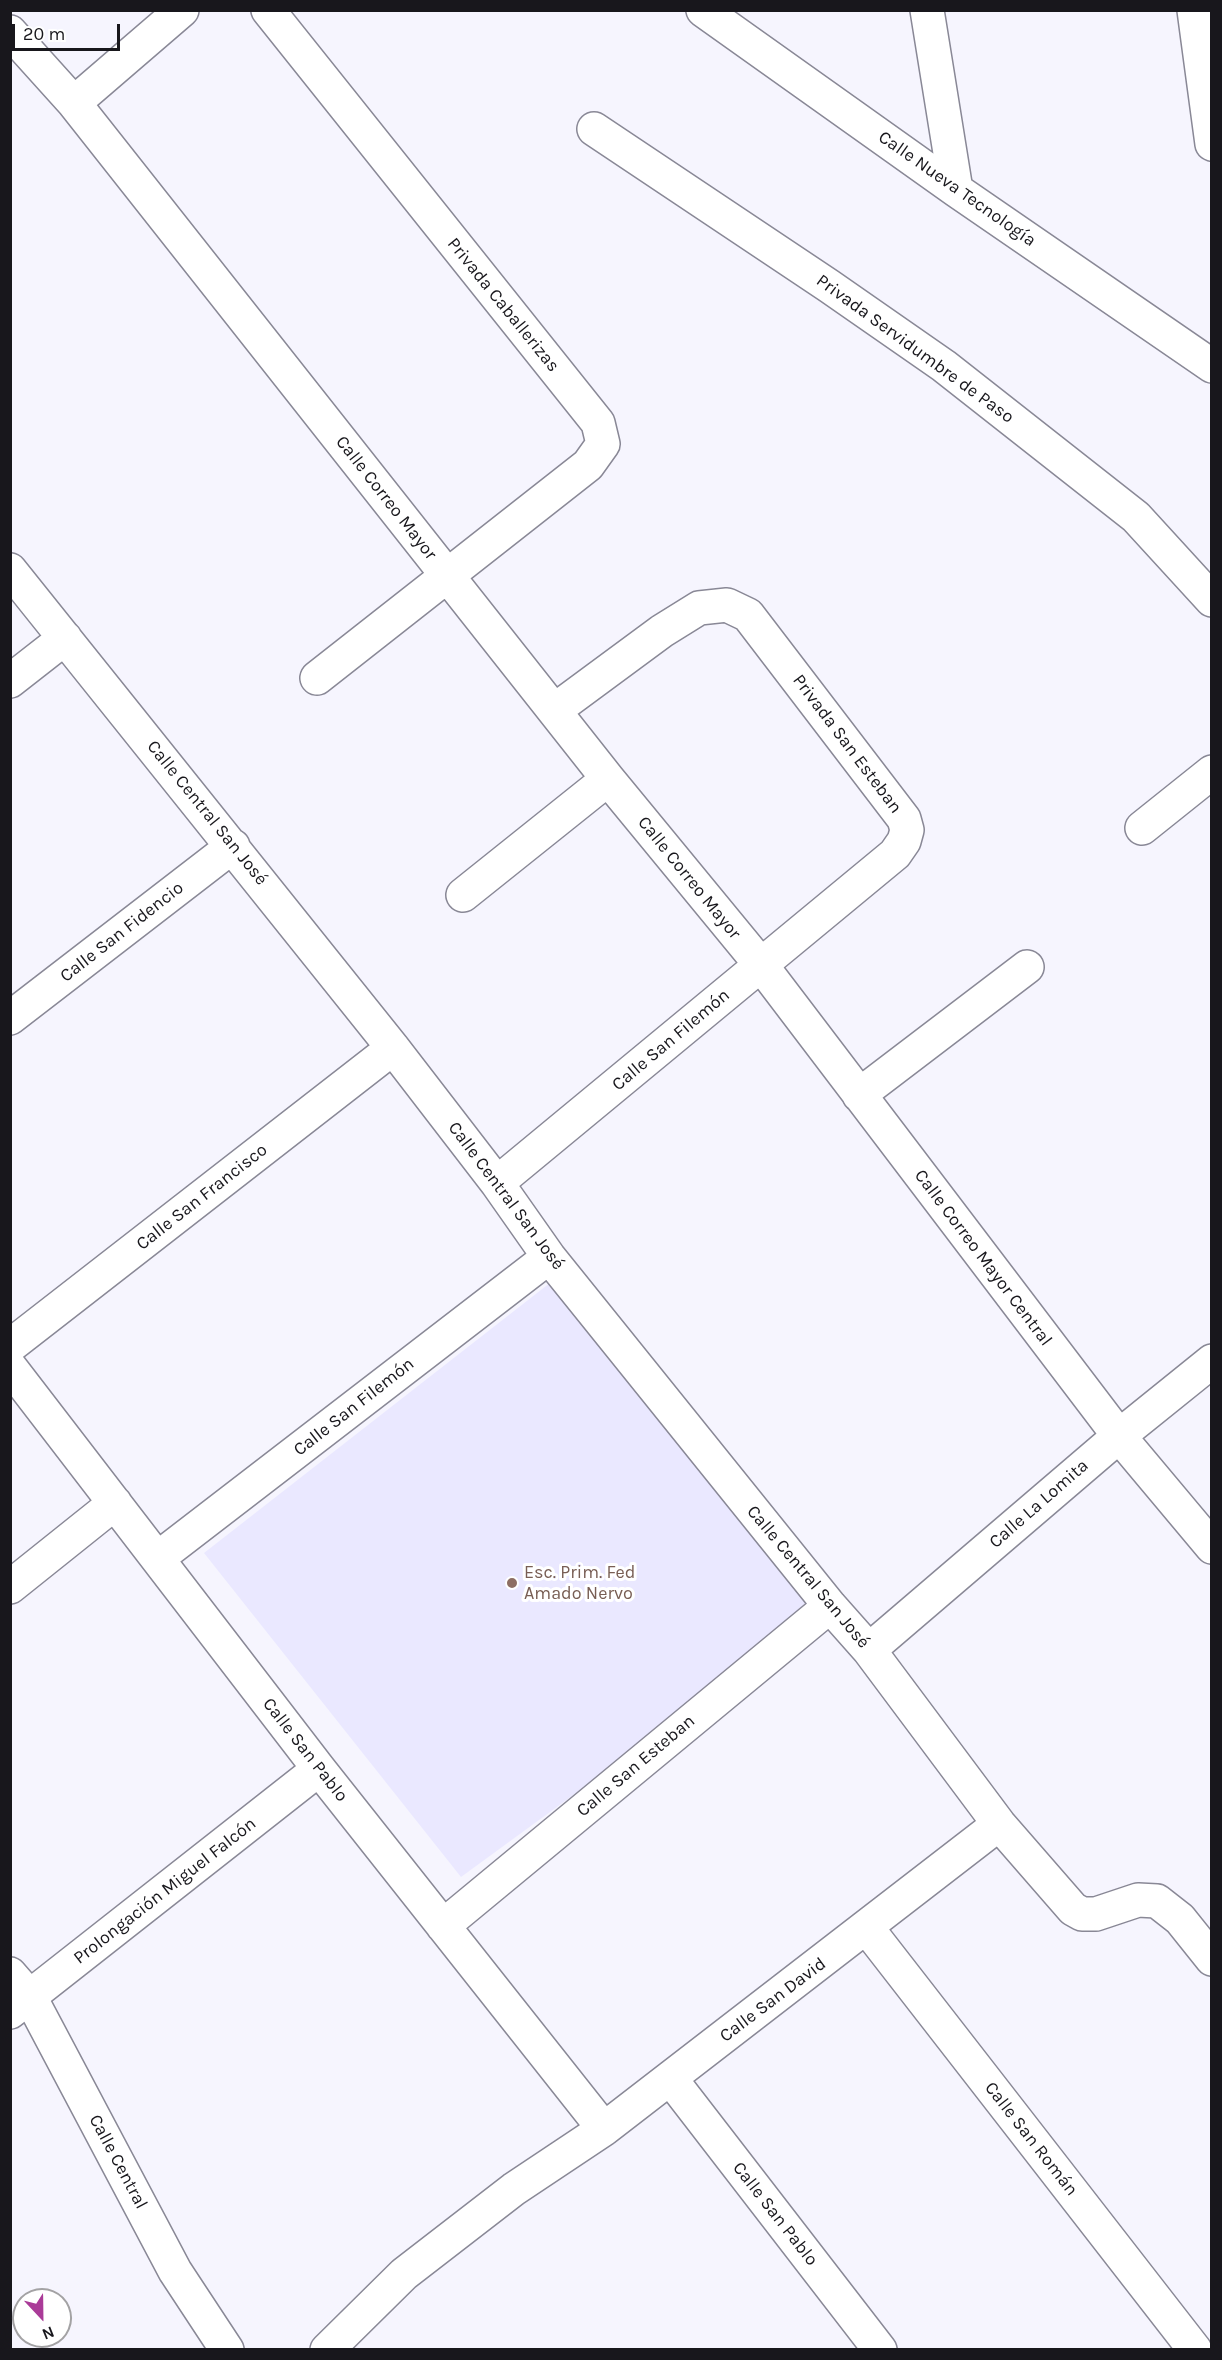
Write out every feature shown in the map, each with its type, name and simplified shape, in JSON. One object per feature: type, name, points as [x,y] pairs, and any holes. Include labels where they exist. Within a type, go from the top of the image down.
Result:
[{"type":"street","points":[[74,103],[182,10]]},
{"type":"street","name":"Privada Caballerizas","points":[[268,10],[598,423],[603,444],[588,465],[317,678]]},
{"type":"street","name":"Calle Nueva Tecnología","points":[[703,10],[956,190],[1212,366]]},
{"type":"street","points":[[927,10],[956,190]]},
{"type":"street","points":[[1194,10],[1212,144]]},
{"type":"street","name":"Calle Correo Mayor","points":[[10,32],[74,103],[608,779],[761,965]]},
{"type":"street","name":"Privada Servidumbre de Paso","points":[[594,129],[944,366],[1136,517],[1212,600]]},
{"type":"street","name":"Calle Central San José","points":[[10,570],[393,1048],[497,1183],[549,1257],[830,1606],[869,1650],[999,1824]]},
{"type":"street","name":"Privada San Esteban","points":[[555,711],[662,631],[699,608],[727,605],[748,615],[904,819],[907,830],[904,841],[895,854],[761,965]]},
{"type":"street","points":[[10,681],[65,638]]},
{"type":"street","points":[[1142,828],[1212,772]]},
{"type":"street","points":[[464,895],[608,779]]},
{"type":"street","name":"Calle San Fidencio","points":[[10,1018],[233,846]]},
{"type":"street","name":"Calle Correo Mayor Central","points":[[761,965],[1119,1436],[1212,1547]]},
{"type":"street","name":"Calle San Filemón","points":[[497,1183],[761,965]]},
{"type":"street","points":[[859,1095],[1027,967]]},
{"type":"street","name":"Calle San Francisco","points":[[10,1346],[393,1048]]},
{"type":"street","name":"Calle San Filemón","points":[[158,1558],[549,1257]]},
{"type":"street","name":"Calle La Lomita","points":[[869,1650],[1119,1436],[1212,1361]]},
{"type":"street","name":"Calle San Pablo","points":[[10,1367],[319,1769],[604,2129]]},
{"type":"street","points":[[10,1587],[115,1503]]},
{"type":"street","name":"Calle San Esteban","points":[[443,1926],[830,1606]]},
{"type":"street","name":"Prolongación Miguel Falcón","points":[[17,1994],[319,1769]]},
{"type":"street","points":[[999,1824],[1072,1909],[1082,1914],[1096,1914],[1138,1900],[1157,1901],[1180,1919],[1212,1959]]},
{"type":"street","name":"Calle San David","points":[[327,2349],[404,2274],[514,2188],[604,2129],[999,1824]]},
{"type":"street","name":"Calle San Román","points":[[867,1928],[1195,2349]]},
{"type":"street","name":"Calle Central","points":[[17,1994],[175,2271],[227,2349]]},
{"type":"street","name":"Calle San Pablo","points":[[670,2078],[880,2349]]},
{"type":"shaded area","name":"Esc. Prim. Fed Amado Nervo","points":[[555,1279],[821,1614],[461,1877],[204,1553]]},
{"type":"place","name":"Esc. Prim. Fed Amado Nervo","points":[[512,1583]]}]
